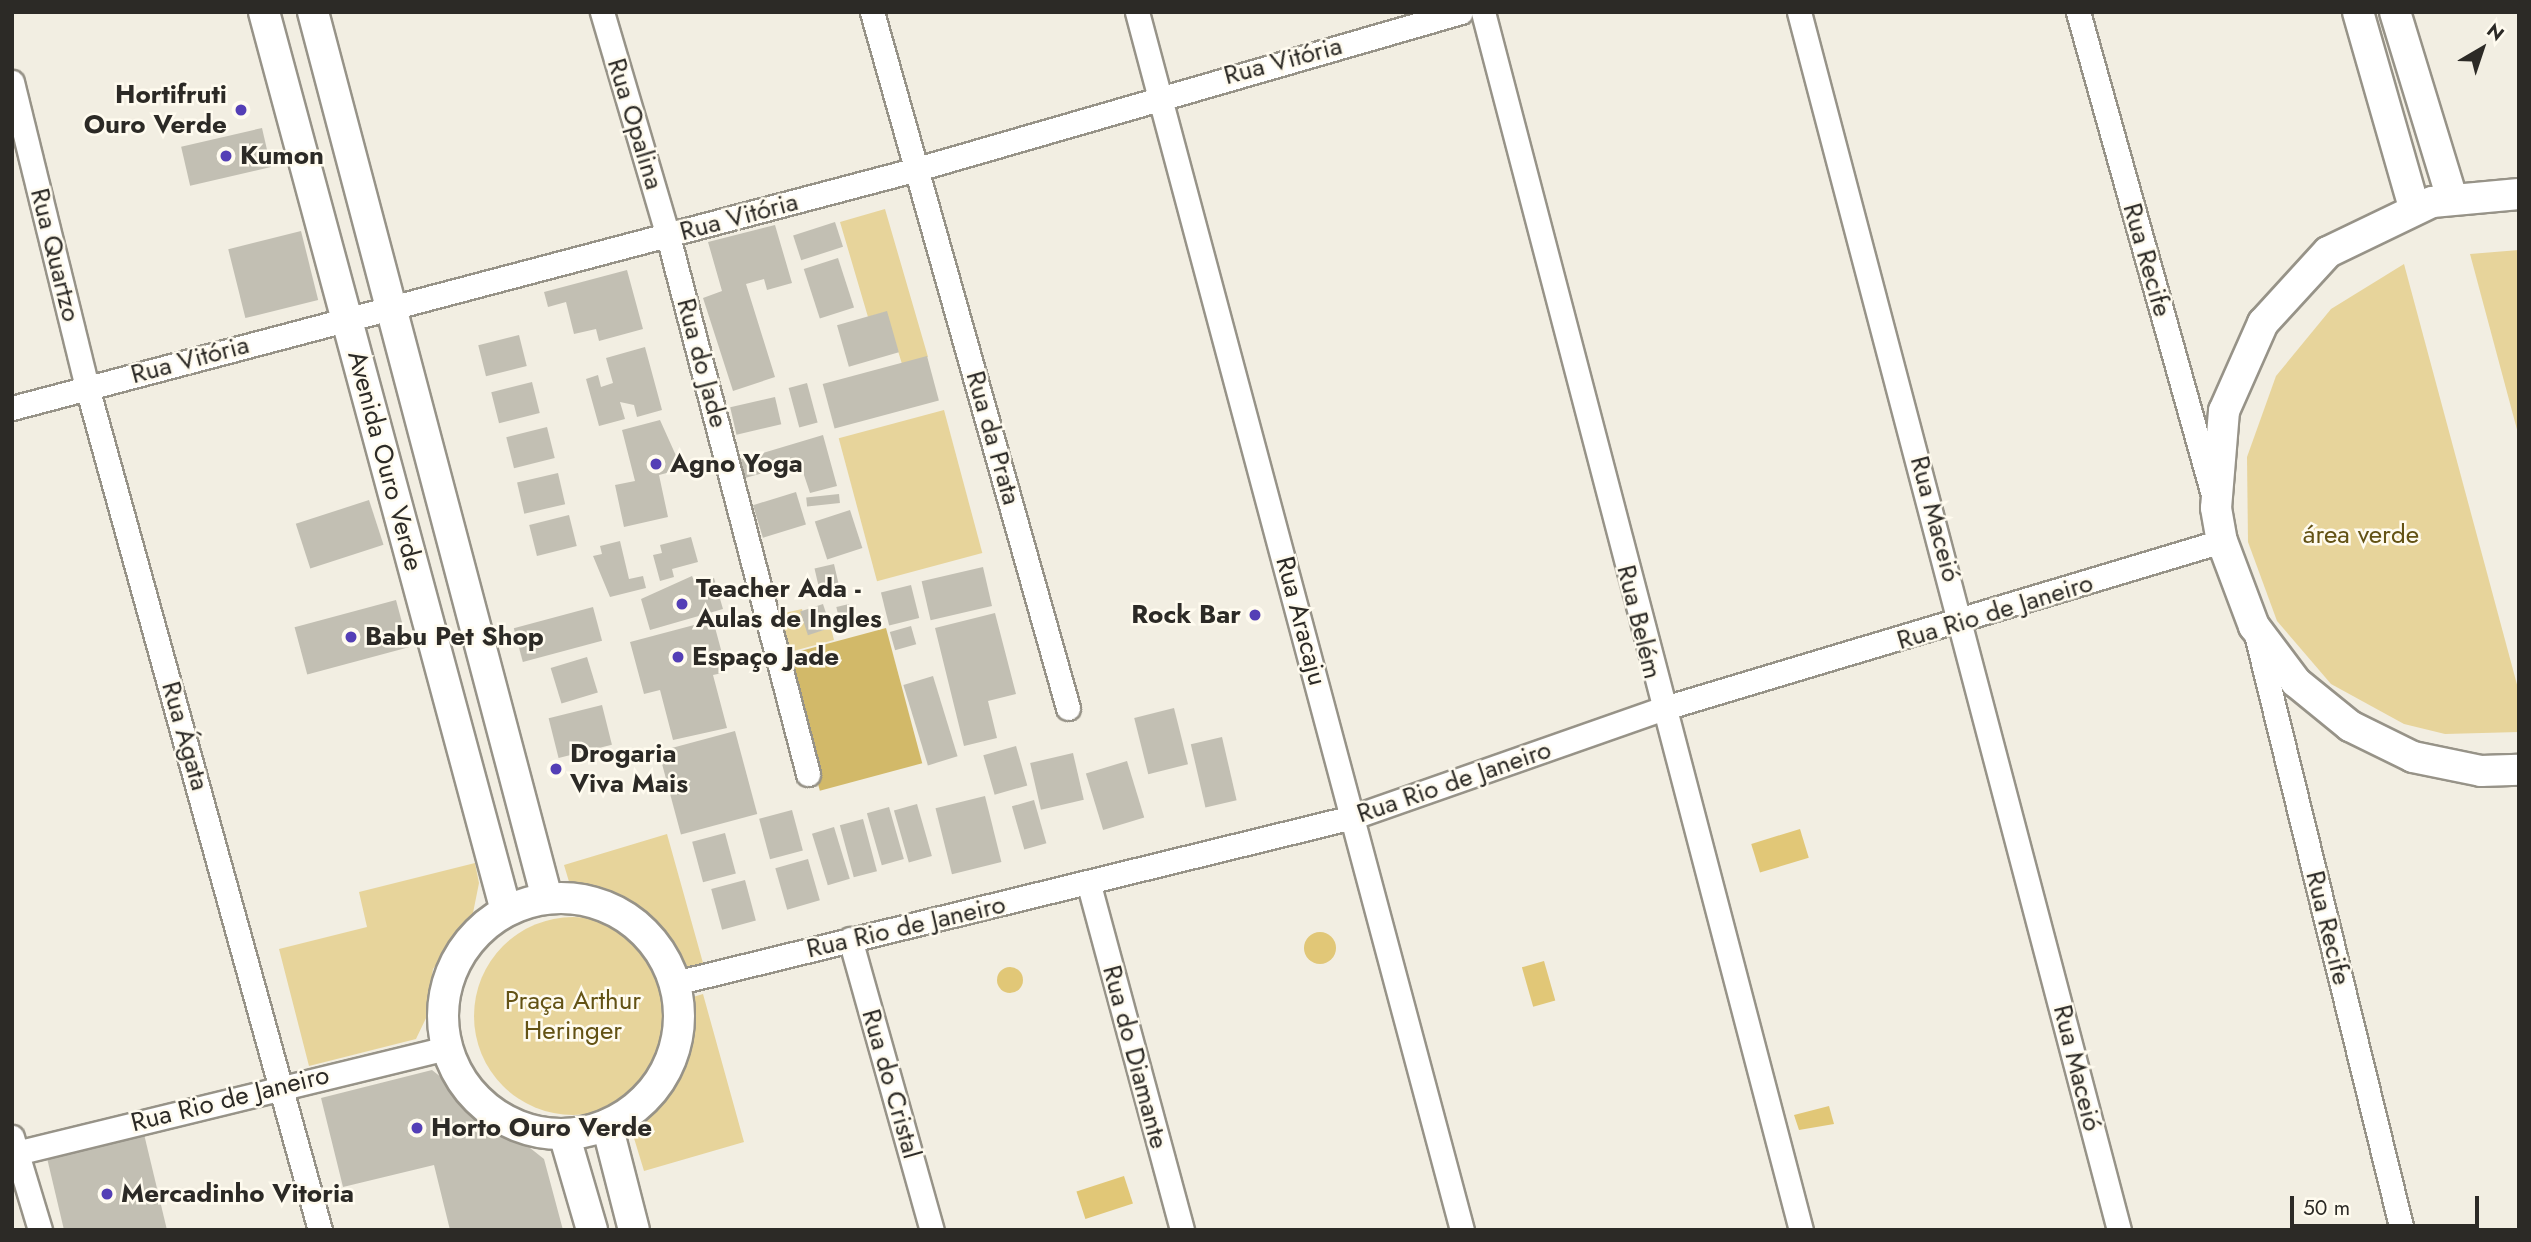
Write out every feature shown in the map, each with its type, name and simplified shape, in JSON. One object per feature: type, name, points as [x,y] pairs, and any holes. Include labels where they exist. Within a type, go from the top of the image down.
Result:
[{"type":"street","name":"Avenida Ouro Verde","points":[[264,12],[506,911]]},
{"type":"street","name":"Avenida Ouro Verde","points":[[313,12],[547,898]]},
{"type":"street","name":"Rua Opalina","points":[[602,12],[668,236]]},
{"type":"street","name":"Rua da Prata","points":[[872,12],[1068,708]]},
{"type":"street","name":"Rua Aracaju","points":[[1137,12],[1462,1230]]},
{"type":"street","name":"Rua Vitória","points":[[12,408],[389,305],[668,236],[917,169],[1159,94],[1461,12]]},
{"type":"street","name":"Rua Belém","points":[[1483,12],[1661,709],[1801,1230]]},
{"type":"street","name":"Rua Maceió","points":[[1798,12],[1963,624],[2119,1230]]},
{"type":"street","name":"Rua Recife","points":[[2078,12],[2217,508]]},
{"type":"street","points":[[2358,12],[2414,207]]},
{"type":"street","points":[[2395,12],[2452,198]]},
{"type":"street","name":"Rua Quartzo","points":[[12,82],[87,387]]},
{"type":"street","points":[[2519,194],[2452,198],[2414,207],[2328,252],[2263,323],[2224,411],[2217,508],[2222,541],[2254,626],[2296,682],[2350,726],[2413,757],[2481,771],[2519,770]]},
{"type":"street","name":"Rua do Jade","points":[[668,236],[808,774]]},
{"type":"street","name":"Rua Ágata","points":[[87,387],[283,1085],[320,1230]]},
{"type":"street","name":"Rua Rio de Janeiro","points":[[675,984],[850,939],[1089,885],[1353,817],[1661,709],[1963,624],[2222,541]]},
{"type":"street","name":"Rua Recife","points":[[2254,626],[2402,1230]]},
{"type":"street","name":"Rua do Diamante","points":[[1089,885],[1182,1230]]},
{"type":"street","points":[[547,898],[612,909],[662,953],[675,984],[679,1032],[667,1067],[647,1098],[607,1125],[564,1134],[514,1123],[479,1101],[447,1048],[443,1016],[451,974],[480,929],[506,911],[547,898]]},
{"type":"street","name":"Rua do Cristal","points":[[850,939],[932,1230]]},
{"type":"street","name":"Rua Rio de Janeiro","points":[[14,1148],[447,1048]]},
{"type":"street","points":[[607,1125],[634,1230]]},
{"type":"street","points":[[564,1134],[592,1230]]},
{"type":"street","points":[[14,1148],[40,1230]]},
{"type":"green space","points":[[885,209],[928,357],[902,364],[886,312],[868,317],[840,222]]},
{"type":"green space","points":[[2519,250],[2519,437],[2470,254]]},
{"type":"green space","name":"área verde","points":[[2404,264],[2519,692],[2519,732],[2445,734],[2404,724],[2331,684],[2277,621],[2248,542],[2247,457],[2276,376],[2331,309]]},
{"type":"green space","points":[[944,410],[982,553],[877,581],[839,438]]},
{"type":"green space","points":[[802,609],[808,634],[831,628],[834,640],[786,653],[776,615]]},
{"type":"green space","points":[[667,834],[703,963],[688,967],[645,911],[570,885],[564,865]]},
{"type":"green space","points":[[475,863],[479,883],[472,918],[433,969],[427,1016],[416,1039],[309,1066],[279,949],[367,927],[359,892]]},
{"type":"green space","name":"Praça Arthur Heringer","points":[[573,917],[611,924],[628,933],[643,946],[656,961],[665,978],[672,1016],[665,1054],[656,1071],[643,1086],[628,1099],[611,1108],[573,1115],[535,1108],[518,1099],[503,1086],[490,1071],[481,1054],[474,1016],[481,978],[490,961],[503,946],[518,933],[535,924]]},
{"type":"green space","points":[[703,994],[744,1142],[644,1171],[630,1125],[670,1093],[684,1071],[693,1041],[693,997]]},
{"type":"shaded area","points":[[886,628],[922,763],[820,791],[784,655]]},
{"type":"shaded area","points":[[1800,829],[1809,858],[1760,873],[1751,844]]},
{"type":"shaded area","points":[[1320,932],[1331,937],[1336,948],[1331,959],[1320,964],[1309,959],[1304,948],[1309,937]]},
{"type":"shaded area","points":[[1544,961],[1555,1000],[1533,1007],[1522,967]]},
{"type":"shaded area","points":[[1010,967],[1019,971],[1023,980],[1019,989],[1010,993],[1001,989],[997,980],[1001,971]]},
{"type":"shaded area","points":[[1829,1106],[1834,1124],[1799,1130],[1794,1115]]},
{"type":"shaded area","points":[[1124,1176],[1133,1204],[1085,1219],[1076,1191]]},
{"type":"building","name":"Kumon","points":[[262,128],[271,167],[190,186],[181,147]]},
{"type":"building","points":[[835,222],[843,247],[801,260],[793,236]]},
{"type":"building","points":[[775,225],[792,283],[767,290],[764,279],[746,284],[775,377],[733,391],[703,298],[722,291],[708,242]]},
{"type":"building","points":[[301,231],[318,300],[245,318],[228,249]]},
{"type":"building","points":[[838,258],[854,307],[820,319],[804,269]]},
{"type":"building","points":[[627,270],[643,329],[599,341],[596,329],[574,334],[566,302],[548,307],[544,292]]},
{"type":"building","points":[[887,311],[899,352],[849,367],[837,325]]},
{"type":"building","points":[[519,335],[527,366],[486,376],[478,345]]},
{"type":"building","points":[[645,347],[662,410],[637,417],[634,405],[620,402],[625,419],[599,426],[586,379],[598,375],[601,387],[613,383],[606,358]]},
{"type":"building","points":[[927,356],[939,400],[835,428],[823,384]]},
{"type":"building","points":[[532,382],[540,413],[499,423],[491,392]]},
{"type":"building","points":[[807,383],[818,423],[799,428],[789,388]]},
{"type":"building","points":[[775,397],[781,424],[736,435],[730,407]]},
{"type":"building","points":[[660,420],[682,469],[659,475],[668,517],[624,527],[615,485],[635,481],[622,430]]},
{"type":"building","points":[[547,427],[555,458],[514,468],[506,437]]},
{"type":"building","points":[[823,435],[837,486],[810,493],[800,463],[745,478],[739,460]]},
{"type":"building","points":[[558,473],[565,504],[524,514],[517,482]]},
{"type":"building","points":[[796,492],[806,525],[763,538],[753,505]]},
{"type":"building","points":[[839,494],[840,503],[807,506],[806,497]]},
{"type":"building","points":[[369,500],[384,545],[310,568],[296,524]]},
{"type":"building","points":[[850,510],[862,548],[827,559],[815,521]]},
{"type":"building","points":[[569,515],[577,546],[537,556],[529,525]]},
{"type":"building","points":[[691,537],[698,562],[672,569],[674,577],[660,581],[653,555],[662,553],[660,545]]},
{"type":"building","points":[[620,541],[629,579],[643,576],[646,588],[610,597],[593,556],[602,554],[600,546]]},
{"type":"building","points":[[834,564],[840,590],[821,595],[815,568]]},
{"type":"building","points":[[983,567],[992,606],[931,620],[922,581]]},
{"type":"building","name":"Teacher Ada - Aulas de Ingles","points":[[692,576],[695,583],[714,578],[723,609],[650,630],[641,599]]},
{"type":"building","points":[[911,585],[919,618],[889,625],[881,592]]},
{"type":"building","name":"Babu Pet Shop","points":[[396,600],[409,647],[307,675],[295,627]]},
{"type":"building","points":[[823,604],[831,628],[808,635],[800,611]]},
{"type":"building","points":[[849,604],[854,626],[842,629],[836,607]]},
{"type":"building","points":[[593,607],[602,641],[523,662],[514,628]]},
{"type":"building","points":[[995,613],[1016,694],[988,701],[997,738],[964,746],[935,628]]},
{"type":"building","name":"Espaço Jade","points":[[713,620],[727,672],[713,675],[727,728],[673,740],[660,690],[644,694],[630,642]]},
{"type":"building","points":[[911,626],[916,644],[895,650],[890,632]]},
{"type":"building","points":[[587,657],[598,692],[561,703],[551,668]]},
{"type":"building","points":[[933,676],[958,756],[928,765],[903,685]]},
{"type":"building","points":[[602,705],[612,745],[559,758],[549,718]]},
{"type":"building","points":[[1174,708],[1188,764],[1148,774],[1134,718]]},
{"type":"building","points":[[735,731],[757,814],[681,835],[659,751]]},
{"type":"building","points":[[1222,737],[1237,800],[1205,808],[1191,744]]},
{"type":"building","points":[[1016,746],[1027,785],[995,795],[983,755]]},
{"type":"building","points":[[1073,753],[1084,800],[1041,810],[1030,763]]},
{"type":"building","points":[[1127,761],[1144,817],[1103,830],[1086,774]]},
{"type":"building","points":[[985,796],[1001,862],[952,874],[936,808]]},
{"type":"building","points":[[1034,800],[1046,843],[1024,850],[1012,806]]},
{"type":"building","points":[[917,804],[932,856],[909,863],[894,811]]},
{"type":"building","points":[[889,807],[904,859],[882,865],[867,813]]},
{"type":"building","points":[[792,810],[803,851],[770,859],[759,819]]},
{"type":"building","points":[[863,819],[877,871],[854,877],[840,825]]},
{"type":"building","points":[[834,827],[850,879],[828,885],[812,834]]},
{"type":"building","points":[[725,833],[736,874],[703,882],[692,842]]},
{"type":"building","points":[[808,859],[820,900],[787,910],[775,868]]},
{"type":"building","points":[[745,880],[756,921],[722,930],[711,889]]},
{"type":"building","name":"Horto Ouro Verde","points":[[432,1070],[544,1159],[563,1230],[450,1230],[434,1165],[343,1187],[321,1098]]},
{"type":"building","name":"Mercadinho Vitoria","points":[[144,1134],[167,1230],[64,1230],[47,1158]]},
{"type":"place","name":"Hortifruti Ouro Verde","points":[[241,110]]},
{"type":"place","name":"Kumon","points":[[226,156]]},
{"type":"place","name":"Agno Yoga","points":[[656,464]]},
{"type":"place","name":"Teacher Ada - Aulas de Ingles","points":[[682,604]]},
{"type":"place","name":"Rock Bar","points":[[1255,615]]},
{"type":"place","name":"Babu Pet Shop","points":[[351,637]]},
{"type":"place","name":"Espaço Jade","points":[[678,657]]},
{"type":"place","name":"Drogaria Viva Mais","points":[[556,769]]},
{"type":"place","name":"Horto Ouro Verde","points":[[417,1128]]},
{"type":"place","name":"Mercadinho Vitoria","points":[[107,1194]]}]
